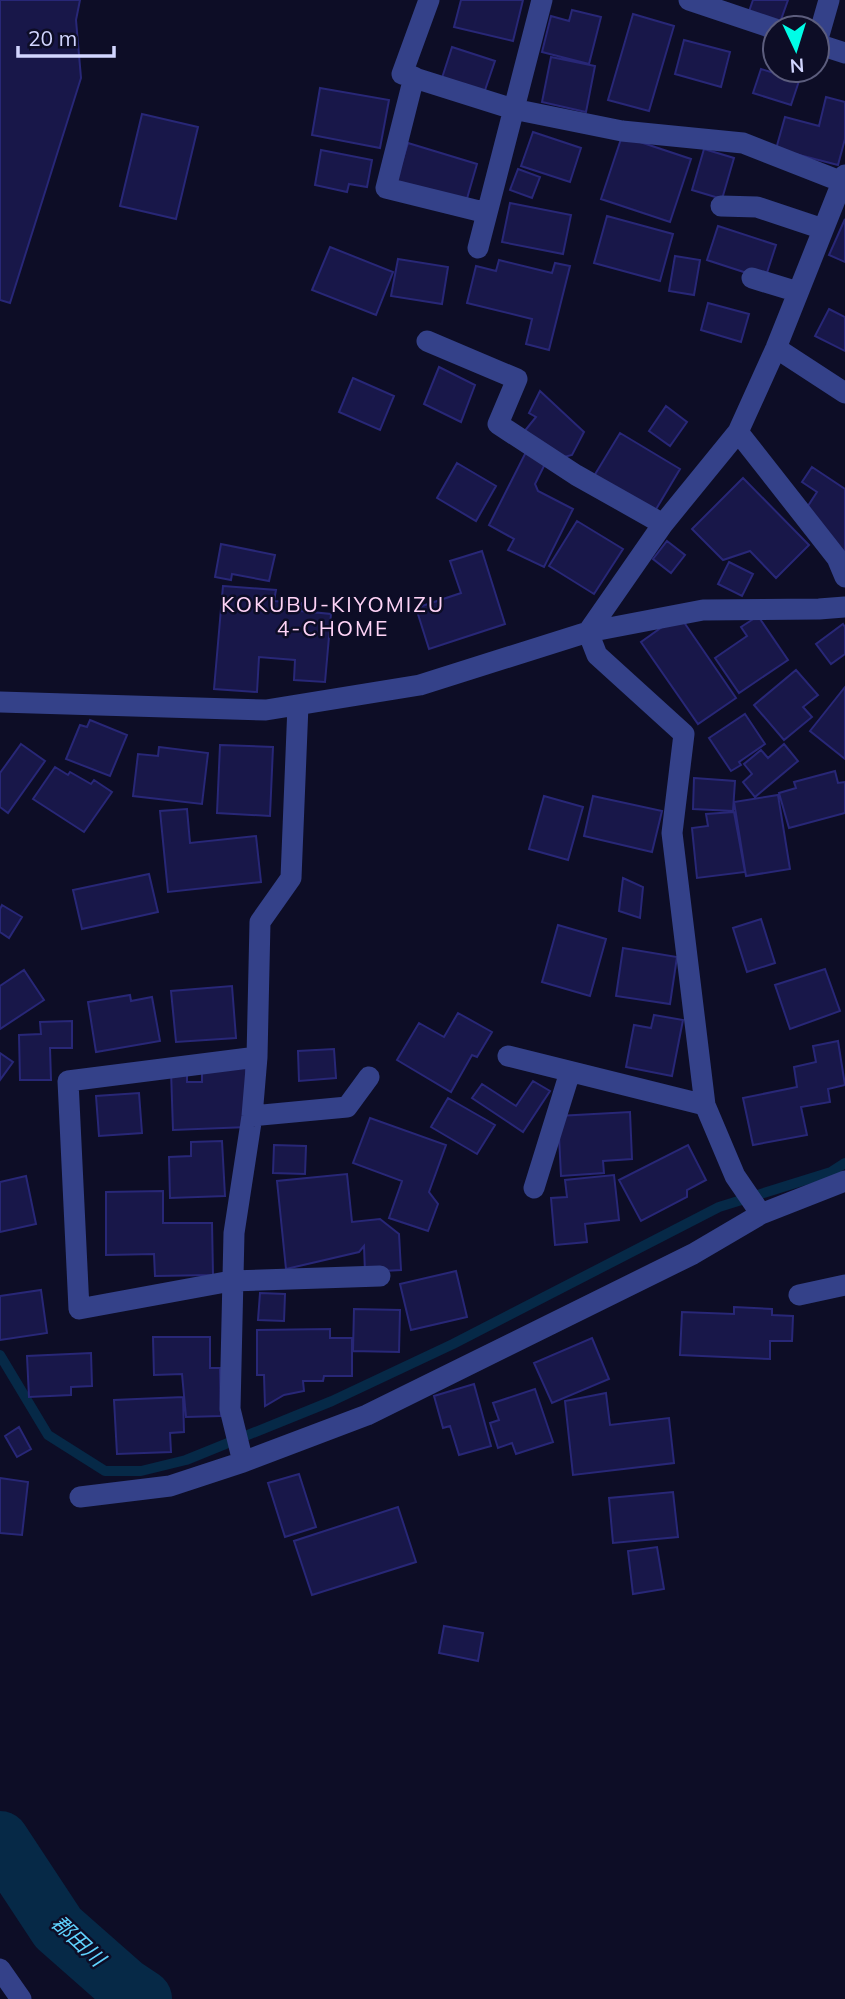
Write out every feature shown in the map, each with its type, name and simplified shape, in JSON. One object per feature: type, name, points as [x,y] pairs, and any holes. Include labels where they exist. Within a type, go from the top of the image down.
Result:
[{"type":"street","points":[[429,0],[402,74],[513,109],[622,131],[743,143],[844,180],[776,348],[738,432],[663,524],[588,632]]},
{"type":"street","points":[[478,248],[542,0]]},
{"type":"street","points":[[689,0],[761,24]]},
{"type":"street","points":[[414,77],[386,188],[487,213]]},
{"type":"street","points":[[721,206],[757,207],[823,229]]},
{"type":"street","points":[[752,278],[798,292]]},
{"type":"street","points":[[427,341],[517,379],[498,424],[576,475],[663,524]]},
{"type":"street","points":[[776,348],[845,393]]},
{"type":"street","points":[[738,432],[837,558],[845,577]]},
{"type":"street","points":[[0,702],[266,710],[420,685],[588,632],[703,610],[845,607]]},
{"type":"street","points":[[588,632],[597,655],[684,734],[672,833],[705,1105],[737,1179],[760,1213]]},
{"type":"street","points":[[243,1460],[230,1409],[233,1233],[252,1116],[257,1057],[260,922],[291,878],[298,705]]},
{"type":"street","points":[[508,1056],[705,1105]]},
{"type":"street","points":[[257,1057],[68,1081],[79,1308],[231,1281],[380,1276]]},
{"type":"street","points":[[534,1188],[570,1072]]},
{"type":"street","points":[[252,1116],[347,1107],[369,1077]]},
{"type":"street","points":[[80,1497],[170,1486],[367,1415],[693,1254],[760,1213],[845,1181]]},
{"type":"street","points":[[799,1296],[845,1285]]},
{"type":"street","points":[[0,1969],[21,1999]]},
{"type":"building","points":[[0,0],[80,0],[76,20],[81,78],[10,303],[0,300]]},
{"type":"building","points":[[461,0],[523,0],[513,41],[454,27]]},
{"type":"building","points":[[753,0],[788,0],[783,14],[761,14],[761,24],[746,20]]},
{"type":"building","points":[[572,10],[601,17],[589,64],[542,52],[551,16],[569,21]]},
{"type":"building","points":[[633,14],[674,26],[649,111],[608,100]]},
{"type":"building","points":[[684,40],[730,52],[721,87],[675,74]]},
{"type":"building","points":[[452,47],[495,61],[484,93],[441,81]]},
{"type":"building","points":[[551,57],[595,66],[586,112],[542,102]]},
{"type":"building","points":[[761,69],[761,84],[798,84],[791,105],[753,93]]},
{"type":"building","points":[[320,88],[389,100],[380,148],[312,135]]},
{"type":"building","points":[[826,97],[845,102],[845,139],[838,165],[776,149],[785,117],[819,126]]},
{"type":"building","points":[[142,114],[198,127],[176,219],[120,206]]},
{"type":"building","points":[[533,132],[581,148],[570,182],[521,166]]},
{"type":"building","points":[[622,136],[691,159],[670,222],[601,199]]},
{"type":"building","points":[[408,143],[477,164],[466,202],[396,181]]},
{"type":"building","points":[[704,149],[734,158],[722,199],[692,190]]},
{"type":"building","points":[[321,150],[372,160],[367,187],[349,184],[347,192],[315,185]]},
{"type":"building","points":[[518,169],[540,177],[532,198],[510,190]]},
{"type":"building","points":[[510,203],[571,215],[563,254],[502,242]]},
{"type":"building","points":[[607,216],[673,234],[660,281],[594,263]]},
{"type":"building","points":[[845,219],[845,262],[829,255]]},
{"type":"building","points":[[718,226],[776,245],[765,279],[707,260]]},
{"type":"building","points":[[330,247],[393,272],[376,315],[312,290]]},
{"type":"building","points":[[675,256],[700,260],[694,295],[669,291]]},
{"type":"building","points":[[398,259],[448,267],[442,304],[391,296]]},
{"type":"building","points":[[499,260],[552,273],[555,263],[570,266],[549,350],[526,344],[532,319],[467,303],[476,266],[496,271]]},
{"type":"building","points":[[708,303],[749,314],[741,342],[701,330]]},
{"type":"building","points":[[829,309],[845,317],[845,351],[815,336]]},
{"type":"building","points":[[439,367],[475,385],[461,422],[424,404]]},
{"type":"building","points":[[353,378],[394,396],[380,430],[339,412]]},
{"type":"building","points":[[540,391],[584,432],[572,455],[560,458],[523,433],[536,417],[529,413]]},
{"type":"building","points":[[666,406],[687,422],[670,446],[649,431]]},
{"type":"building","points":[[620,433],[680,469],[652,516],[594,476]]},
{"type":"building","points":[[527,450],[547,460],[535,484],[538,491],[573,509],[544,567],[508,550],[514,539],[489,525]]},
{"type":"building","points":[[457,463],[496,486],[476,521],[437,498]]},
{"type":"building","points":[[812,467],[845,489],[845,554],[806,509],[817,492],[802,482]]},
{"type":"building","points":[[743,478],[809,545],[776,578],[750,551],[723,560],[692,529]]},
{"type":"building","points":[[577,521],[623,549],[594,594],[549,566]]},
{"type":"building","points":[[667,541],[685,555],[671,573],[653,559]]},
{"type":"building","points":[[221,544],[275,555],[269,581],[232,574],[231,580],[215,577]]},
{"type":"building","points":[[482,551],[505,624],[429,649],[416,608],[461,593],[450,561]]},
{"type":"building","points":[[729,562],[753,574],[742,596],[718,584]]},
{"type":"building","points":[[223,586],[276,590],[274,601],[301,603],[301,611],[331,614],[325,682],[294,680],[295,660],[259,657],[257,692],[214,689]]},
{"type":"building","points":[[679,615],[736,698],[698,724],[641,642]]},
{"type":"building","points":[[758,616],[788,660],[739,693],[715,658],[747,636],[741,627]]},
{"type":"building","points":[[843,624],[845,654],[831,664],[816,644]]},
{"type":"building","points":[[796,670],[818,695],[803,707],[812,717],[784,740],[754,705]]},
{"type":"building","points":[[845,687],[845,759],[810,731]]},
{"type":"building","points":[[745,714],[765,744],[731,771],[709,738]]},
{"type":"building","points":[[90,720],[127,735],[110,776],[66,759],[80,725],[87,727]]},
{"type":"building","points":[[21,744],[45,761],[8,813],[0,807],[0,773]]},
{"type":"building","points":[[784,744],[798,761],[755,797],[743,782],[752,774],[744,764],[761,750],[768,758]]},
{"type":"building","points":[[220,745],[273,747],[270,816],[217,813]]},
{"type":"building","points":[[159,747],[208,753],[202,804],[133,796],[138,754],[158,756]]},
{"type":"building","points":[[55,767],[91,784],[94,780],[112,792],[84,832],[33,799]]},
{"type":"building","points":[[835,771],[838,783],[845,782],[845,813],[789,828],[779,793],[796,788],[794,782]]},
{"type":"building","points":[[694,778],[735,781],[733,811],[693,809]]},
{"type":"building","points":[[778,795],[790,869],[746,876],[734,802]]},
{"type":"building","points":[[544,796],[583,807],[568,860],[529,849]]},
{"type":"building","points":[[593,796],[662,811],[652,852],[584,836]]},
{"type":"building","points":[[187,809],[190,843],[256,836],[261,882],[168,892],[160,811]]},
{"type":"building","points":[[734,812],[745,872],[697,878],[692,828],[708,826],[706,814]]},
{"type":"building","points":[[149,874],[158,912],[82,929],[73,890]]},
{"type":"building","points":[[623,878],[643,887],[640,918],[619,911]]},
{"type":"building","points":[[2,905],[22,917],[9,938],[0,932]]},
{"type":"building","points":[[761,919],[775,963],[747,972],[733,928]]},
{"type":"building","points":[[558,925],[606,939],[590,996],[542,982]]},
{"type":"building","points":[[623,948],[677,957],[670,1004],[616,996]]},
{"type":"building","points":[[825,969],[840,1011],[790,1029],[775,985]]},
{"type":"building","points":[[24,970],[44,1000],[0,1029],[0,986]]},
{"type":"building","points":[[232,986],[236,1038],[176,1042],[171,991]]},
{"type":"building","points":[[130,995],[131,1001],[152,997],[160,1041],[96,1052],[88,1002]]},
{"type":"building","points":[[458,1013],[492,1032],[477,1057],[472,1055],[451,1092],[397,1060],[419,1023],[444,1037]]},
{"type":"building","points":[[654,1015],[683,1020],[672,1076],[626,1067],[634,1025],[651,1028]]},
{"type":"building","points":[[72,1021],[72,1048],[50,1048],[51,1080],[20,1080],[19,1035],[41,1034],[40,1022]]},
{"type":"building","points":[[838,1041],[845,1085],[828,1089],[830,1102],[801,1107],[807,1135],[753,1145],[743,1098],[797,1087],[794,1067],[816,1062],[813,1046]]},
{"type":"building","points":[[334,1049],[336,1078],[299,1081],[298,1051]]},
{"type":"building","points":[[0,1053],[13,1062],[0,1080]]},
{"type":"building","points":[[246,1065],[248,1127],[173,1130],[171,1071],[187,1071],[187,1082],[202,1082],[202,1067]]},
{"type":"building","points":[[533,1081],[550,1091],[523,1132],[472,1098],[482,1084],[516,1106]]},
{"type":"building","points":[[139,1093],[142,1133],[99,1136],[96,1096]]},
{"type":"building","points":[[448,1098],[495,1125],[477,1154],[431,1127]]},
{"type":"building","points":[[630,1112],[632,1159],[603,1161],[604,1173],[561,1176],[558,1116]]},
{"type":"building","points":[[370,1118],[446,1145],[429,1192],[438,1204],[428,1231],[389,1218],[402,1181],[353,1163]]},
{"type":"building","points":[[222,1141],[225,1196],[170,1198],[169,1157],[191,1156],[191,1142]]},
{"type":"building","points":[[274,1145],[306,1146],[305,1174],[273,1173]]},
{"type":"building","points":[[688,1145],[706,1180],[687,1190],[687,1197],[641,1221],[619,1180]]},
{"type":"building","points":[[347,1174],[352,1222],[380,1219],[399,1234],[401,1270],[365,1272],[364,1246],[359,1252],[286,1269],[277,1181]]},
{"type":"building","points":[[614,1175],[619,1220],[585,1224],[587,1242],[555,1245],[551,1198],[567,1197],[565,1180]]},
{"type":"building","points":[[26,1176],[36,1224],[0,1232],[0,1182]]},
{"type":"building","points":[[163,1191],[163,1223],[212,1223],[213,1275],[155,1276],[154,1254],[106,1255],[106,1192]]},
{"type":"building","points":[[456,1271],[467,1317],[411,1330],[400,1284]]},
{"type":"building","points":[[41,1290],[47,1333],[0,1340],[0,1296]]},
{"type":"building","points":[[260,1293],[285,1294],[284,1321],[258,1320]]},
{"type":"building","points":[[734,1307],[772,1309],[772,1315],[793,1316],[792,1341],[770,1341],[770,1359],[680,1355],[682,1312],[734,1314]]},
{"type":"building","points":[[354,1309],[400,1310],[399,1352],[353,1351]]},
{"type":"building","points":[[330,1329],[330,1338],[352,1338],[352,1376],[324,1376],[323,1381],[303,1381],[304,1391],[284,1395],[265,1406],[264,1375],[257,1375],[257,1330]]},
{"type":"building","points":[[153,1337],[210,1337],[210,1368],[220,1368],[221,1416],[186,1417],[182,1374],[154,1375]]},
{"type":"building","points":[[592,1338],[609,1379],[552,1403],[534,1363]]},
{"type":"building","points":[[91,1353],[92,1386],[71,1387],[71,1395],[29,1397],[27,1356]]},
{"type":"building","points":[[474,1384],[491,1446],[459,1455],[450,1426],[443,1428],[434,1396]]},
{"type":"building","points":[[535,1389],[553,1442],[516,1454],[512,1443],[498,1448],[490,1423],[499,1420],[493,1403]]},
{"type":"building","points":[[606,1393],[610,1425],[669,1418],[674,1463],[573,1475],[565,1401]]},
{"type":"building","points":[[183,1397],[184,1432],[170,1433],[171,1452],[117,1454],[114,1400]]},
{"type":"building","points":[[19,1427],[31,1449],[17,1457],[5,1436]]},
{"type":"building","points":[[299,1474],[316,1527],[285,1537],[268,1483]]},
{"type":"building","points":[[0,1478],[28,1482],[22,1535],[0,1533]]},
{"type":"building","points":[[673,1492],[678,1537],[613,1543],[609,1498]]},
{"type":"building","points":[[398,1507],[416,1562],[312,1595],[294,1541]]},
{"type":"building","points":[[657,1547],[664,1589],[633,1594],[628,1551]]},
{"type":"building","points":[[444,1626],[483,1633],[478,1661],[439,1653]]},
{"type":"waterway","points":[[0,1355],[48,1435],[105,1471],[141,1471],[186,1460],[332,1401],[453,1344],[719,1207],[831,1172],[845,1163]]},
{"type":"waterway","name":"郡田川","points":[[0,1840],[58,1928],[125,1987],[143,1999]]},
{"type":"district","name":"KOKUBU-KIYOMIZU 4-CHOME","points":[[333,617]]}]
